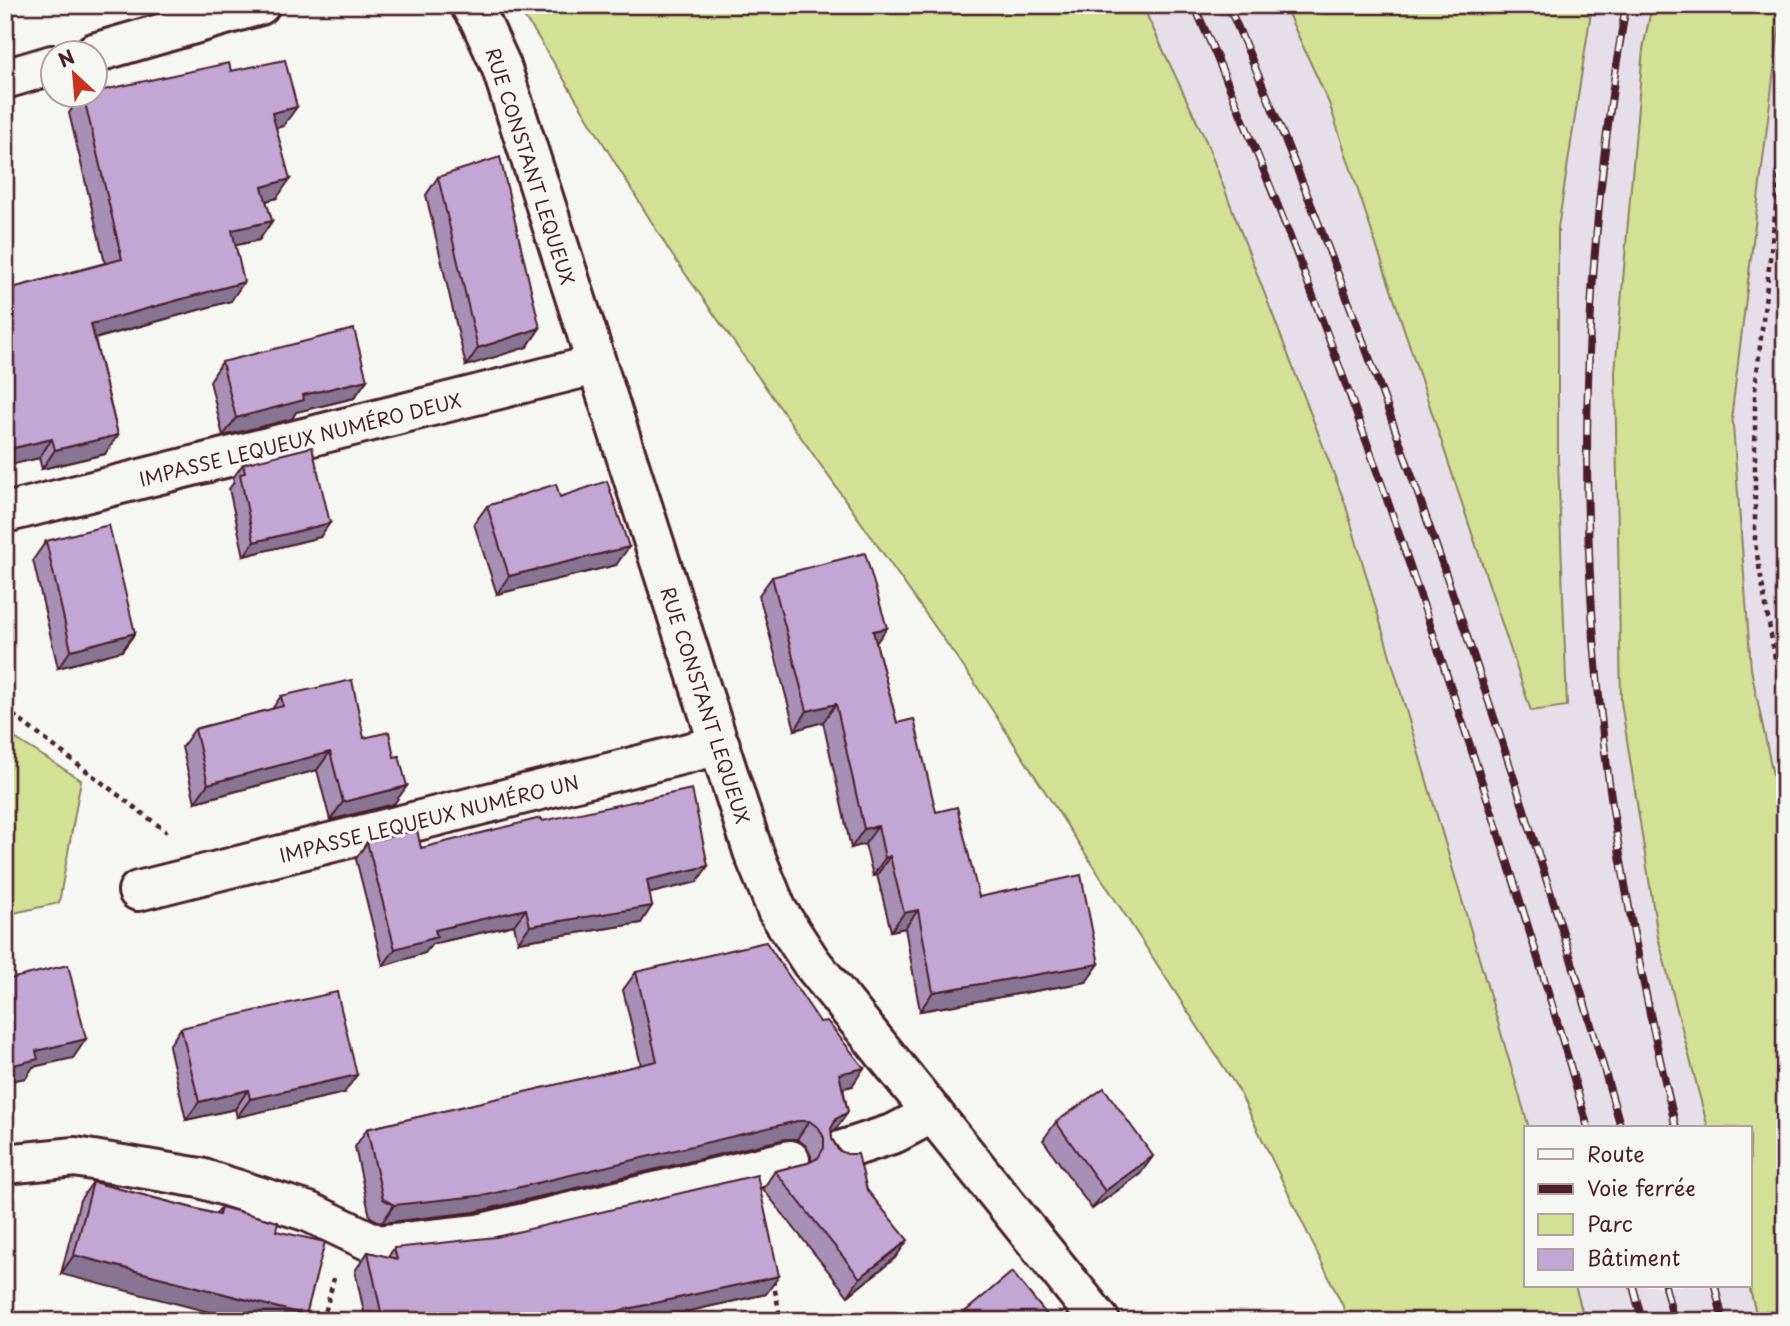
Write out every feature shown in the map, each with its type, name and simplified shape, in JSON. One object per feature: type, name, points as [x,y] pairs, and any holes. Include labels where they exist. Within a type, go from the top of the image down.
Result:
[{"type":"street","points":[[108,49],[260,5]]},
{"type":"street","name":"RUE CONSTANT LEQUEUX","points":[[470,5],[480,20],[501,66],[753,851],[777,910],[811,962],[1100,1321]]},
{"type":"street","points":[[5,79],[38,69]]},
{"type":"street","name":"IMPASSE LEQUEUX NUMÉRO DEUX","points":[[5,513],[595,365]]},
{"type":"street","name":"IMPASSE LEQUEUX NUMÉRO UN","points":[[138,891],[720,745]]},
{"type":"street","points":[[840,1151],[895,1133],[933,1113]]},
{"type":"street","points":[[5,1164],[75,1157],[200,1178],[309,1212],[378,1245],[478,1234],[790,1160]]},
{"type":"path","points":[[1785,127],[1755,390],[1755,543],[1785,716]]},
{"type":"path","points":[[5,709],[218,870]]},
{"type":"path","points":[[771,1270],[781,1321]]},
{"type":"shaded area","points":[[514,5],[1785,5],[1785,1321],[1350,1321],[1238,1089],[974,682],[670,252],[533,29]]},
{"type":"green space","points":[[514,5],[1142,5],[1206,141],[1345,503],[1528,1126],[1524,1126],[1524,1288],[1576,1288],[1585,1321],[1350,1321],[1238,1089],[974,682],[670,252],[533,29]]},
{"type":"green space","points":[[1284,5],[1592,5],[1558,228],[1558,459],[1567,706],[1531,711],[1329,103]]},
{"type":"green space","points":[[1652,5],[1782,5],[1732,412],[1751,669],[1776,790],[1785,805],[1785,1321],[1758,1321],[1750,1288],[1752,1288],[1752,1126],[1707,1126],[1658,937],[1621,702],[1615,372],[1643,49]]},
{"type":"green space","points":[[1785,335],[1785,574],[1781,555],[1780,390]]},
{"type":"green space","points":[[5,732],[81,780],[59,903],[5,915]]},
{"type":"building","points":[[285,60],[297,107],[272,113],[290,179],[262,187],[272,221],[232,230],[244,282],[91,324],[118,435],[55,450],[52,439],[5,450],[5,389],[10,387],[5,370],[5,290],[122,259],[86,108],[108,108],[108,89],[229,63],[231,71]]},
{"type":"building","points":[[500,157],[540,328],[478,348],[438,177]]},
{"type":"building","points":[[354,329],[367,380],[303,395],[304,400],[236,418],[222,362]]},
{"type":"building","points":[[312,447],[330,523],[254,542],[240,474],[245,473],[243,464]]},
{"type":"building","points":[[607,481],[629,547],[509,576],[487,506],[556,484],[560,497]]},
{"type":"building","points":[[109,525],[135,633],[71,650],[46,541]]},
{"type":"building","points":[[865,553],[887,628],[873,631],[897,723],[914,719],[936,812],[957,807],[979,897],[1081,875],[1099,964],[933,992],[918,910],[904,913],[890,856],[885,858],[878,826],[864,829],[836,704],[807,711],[772,577]]},
{"type":"building","points":[[352,680],[364,738],[389,732],[394,757],[399,756],[407,786],[343,802],[330,752],[208,784],[195,729],[283,706],[281,696]]},
{"type":"building","points":[[692,789],[708,866],[647,880],[652,906],[530,926],[526,909],[435,930],[437,937],[395,949],[367,842],[417,830],[421,848],[541,818],[543,821]]},
{"type":"building","points":[[766,942],[820,1022],[827,1021],[864,1068],[839,1074],[848,1112],[836,1119],[831,1129],[832,1139],[838,1150],[847,1154],[858,1154],[867,1190],[908,1240],[860,1278],[775,1171],[818,1158],[824,1148],[824,1138],[819,1128],[809,1121],[797,1121],[487,1195],[394,1205],[383,1199],[367,1129],[657,1061],[636,972]]},
{"type":"building","points":[[68,965],[86,1039],[36,1051],[38,1059],[5,1067],[5,980]]},
{"type":"building","points":[[337,992],[357,1075],[250,1099],[248,1090],[199,1102],[181,1028]]},
{"type":"building","points":[[1104,1088],[1153,1156],[1105,1191],[1056,1122]]},
{"type":"building","points":[[757,1175],[779,1276],[572,1321],[383,1321],[368,1252],[397,1259],[394,1248],[496,1237]]},
{"type":"building","points":[[93,1182],[219,1215],[221,1207],[278,1222],[276,1231],[325,1242],[306,1315],[74,1255]]},
{"type":"building","points":[[1012,1272],[1052,1321],[954,1321]]},
{"type":"railway","points":[[1194,5],[1292,241],[1381,481],[1496,824],[1587,1126]]},
{"type":"railway","points":[[1228,5],[1318,223],[1426,518],[1540,859],[1620,1126]]},
{"type":"railway","points":[[1626,5],[1599,204],[1591,304],[1588,505],[1592,605],[1600,705],[1618,845],[1640,967],[1676,1126]]},
{"type":"railway","points":[[1634,1288],[1642,1321]]},
{"type":"railway","points":[[1666,1288],[1674,1321]]},
{"type":"railway","points":[[1715,1288],[1723,1321]]}]
